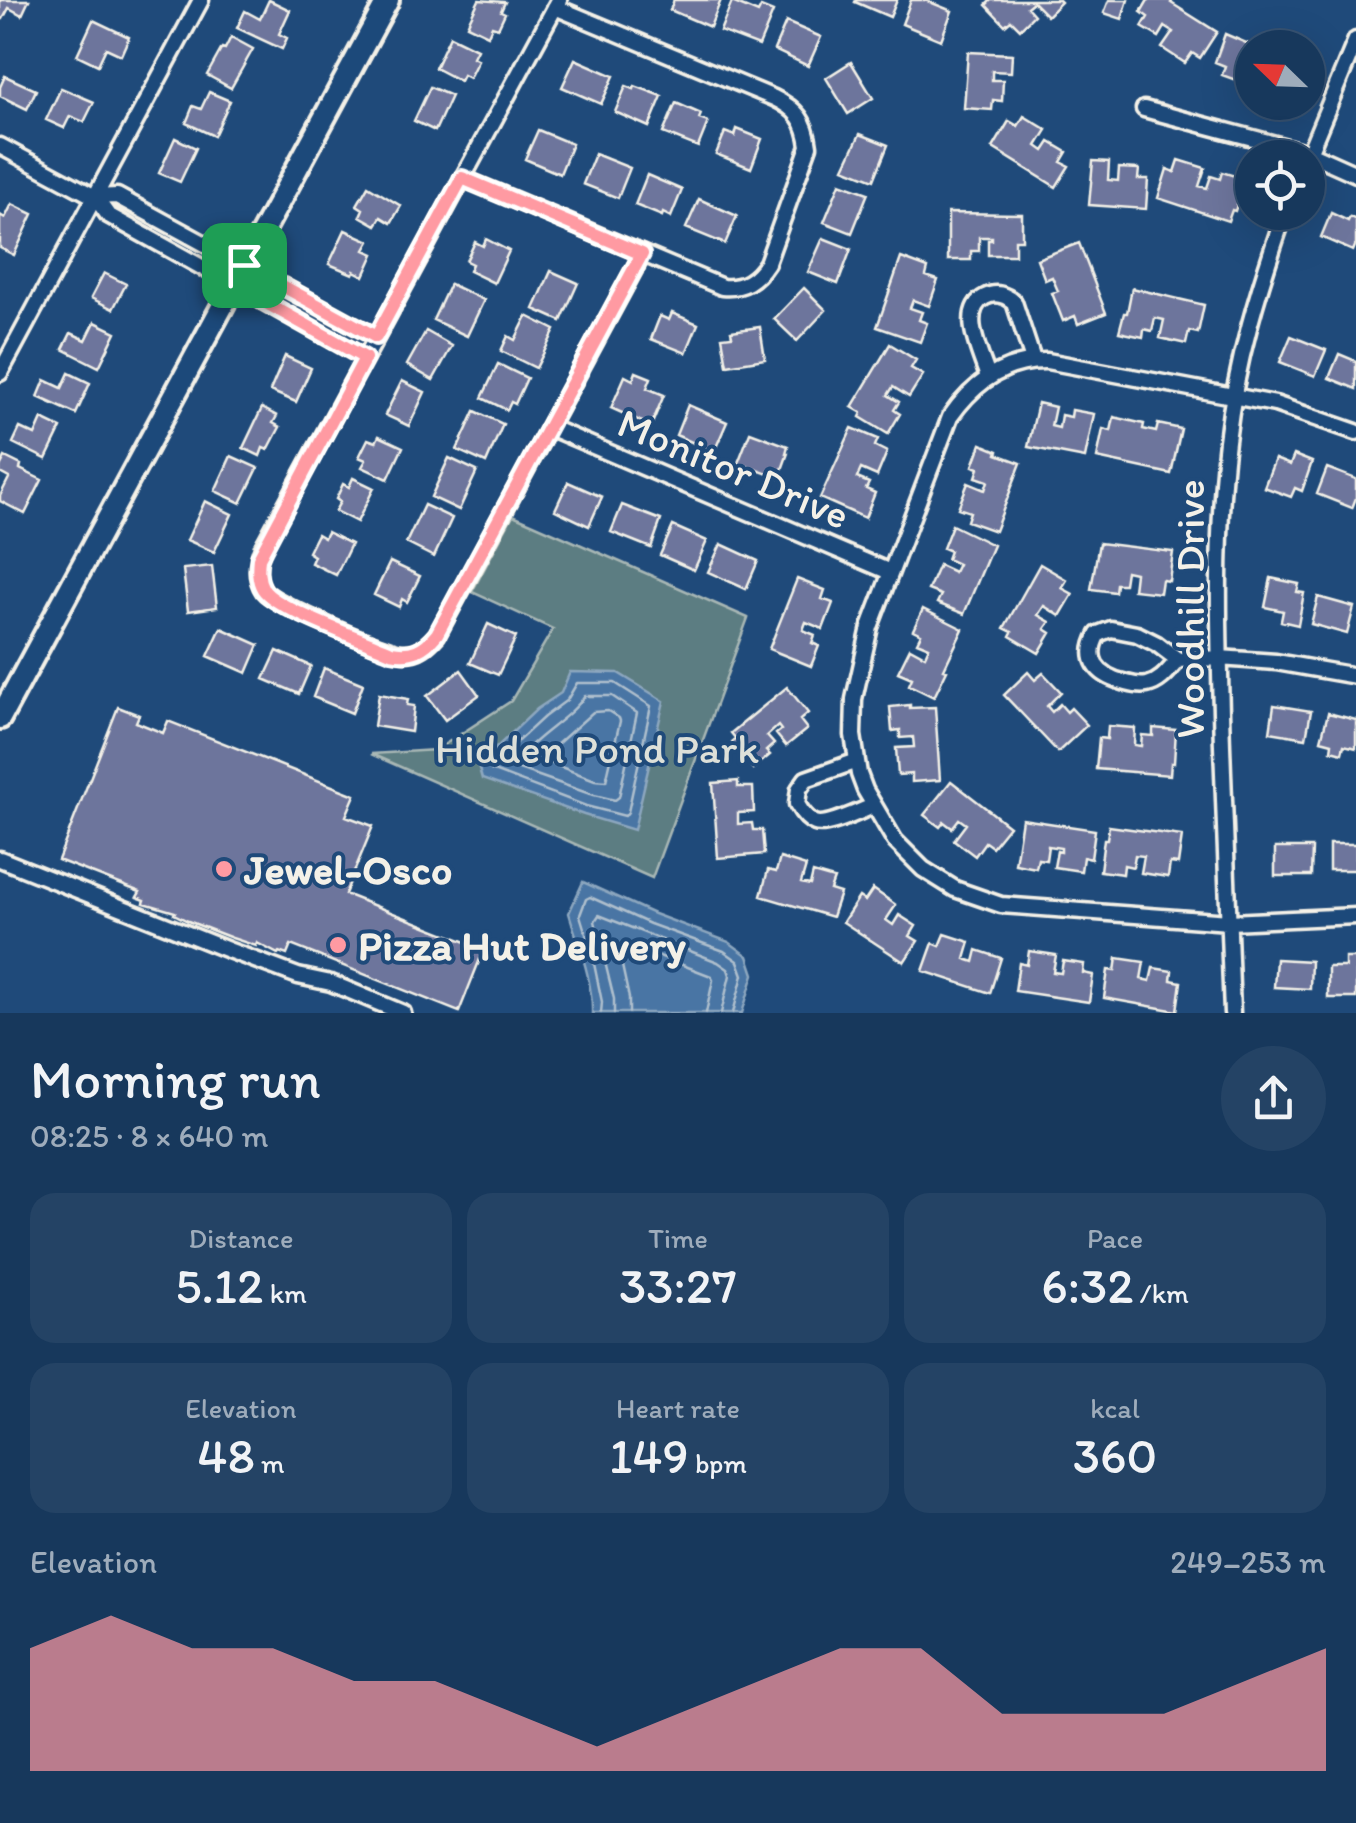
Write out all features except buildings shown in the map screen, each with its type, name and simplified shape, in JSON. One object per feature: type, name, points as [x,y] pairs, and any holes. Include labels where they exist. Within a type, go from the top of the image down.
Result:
[{"type":"main road","points":[[0,718],[388,0]]},
{"type":"street","points":[[0,373],[201,0]]},
{"type":"street","points":[[462,178],[722,286],[745,284],[758,276],[766,263],[809,146],[807,130],[792,108],[557,4],[462,178],[263,547],[259,558],[259,580],[280,604],[391,652],[402,654],[428,646],[437,634],[642,254]]},
{"type":"street","points":[[1314,140],[1356,40]]},
{"type":"street","points":[[1144,109],[1255,140]]},
{"type":"street","points":[[0,146],[95,198],[108,215],[365,358]]},
{"type":"street","points":[[1325,162],[1356,174]]},
{"type":"street","points":[[95,198],[118,196],[376,337]]},
{"type":"street","name":"Woodhill Drive","points":[[1232,1013],[1219,658],[1220,516],[1242,354],[1260,282],[1279,230]]},
{"type":"street","points":[[988,377],[971,315],[975,305],[988,295],[1003,295],[1014,302],[1032,360]]},
{"type":"street","points":[[1356,432],[1288,408],[1235,395],[1070,364],[1032,360],[988,377],[964,397],[950,418],[890,572],[870,627],[855,688],[853,735],[865,790],[895,841],[923,869],[989,902],[1229,922],[1356,916]]},
{"type":"street","name":"Monitor Drive","points":[[550,428],[890,572]]},
{"type":"street","points":[[1178,660],[1162,678],[1138,686],[1112,679],[1100,671],[1091,652],[1098,634],[1112,629],[1137,634],[1178,660],[1219,658],[1356,676]]},
{"type":"street","points":[[857,761],[806,779],[799,789],[797,804],[815,823],[826,824],[874,806]]},
{"type":"street","points":[[0,858],[228,950],[298,976],[331,983],[403,1013]]},
{"type":"green space","name":"Hidden Pond Park","points":[[513,515],[748,618],[652,878],[371,754],[436,750],[511,701],[553,629],[472,592]]},
{"type":"water","points":[[570,672],[618,673],[664,701],[634,830],[482,779],[478,765],[537,709],[561,693]]},
{"type":"water","points":[[583,882],[729,942],[748,956],[754,974],[742,1013],[592,1013],[588,975],[569,913]]},
{"type":"place","name":"Jewel-Osco","points":[[224,869]]},
{"type":"place","name":"Pizza Hut Delivery","points":[[338,945]]},
{"type":"route","points":[[462,178],[642,254],[437,634],[421,650],[391,652],[280,604],[259,580],[263,547],[365,358],[234,285],[244,265],[376,337],[462,178]]}]
